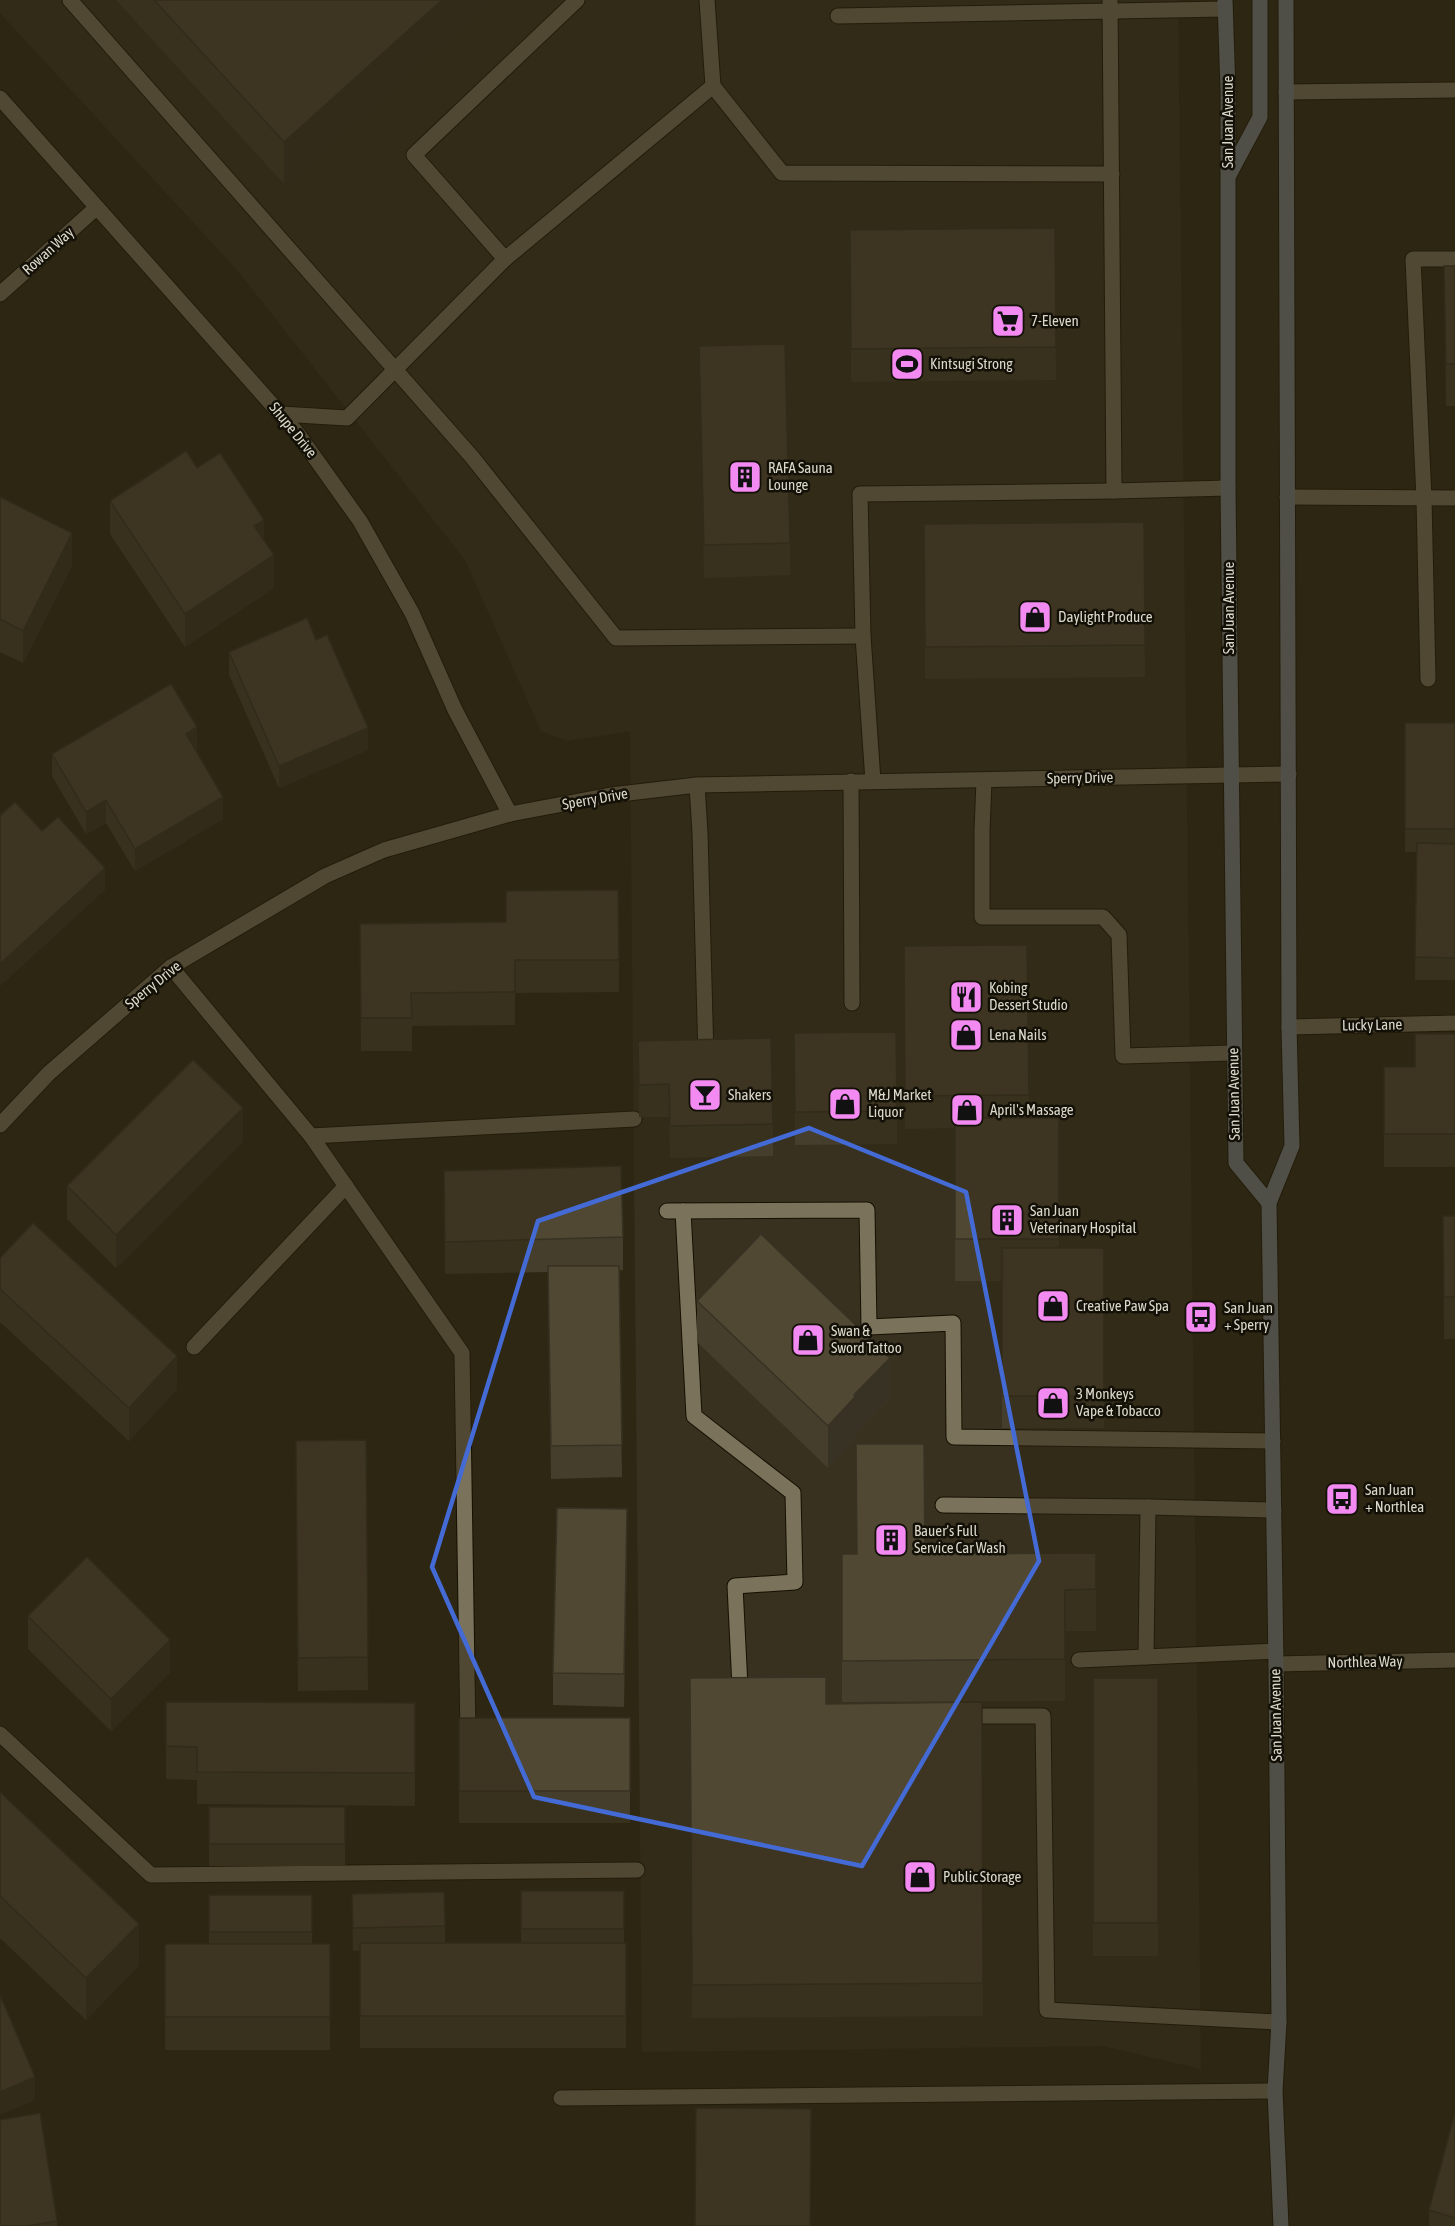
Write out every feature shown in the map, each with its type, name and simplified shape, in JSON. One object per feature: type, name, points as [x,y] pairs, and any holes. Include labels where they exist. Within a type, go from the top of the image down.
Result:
[{"type":"main road","points":[[1228,178],[1260,117],[1260,0]]},
{"type":"main road","name":"San Juan Avenue","points":[[1281,2226],[1275,2091],[1279,2022],[1269,1203],[1292,1146],[1289,1027],[1286,0]]},
{"type":"main road","name":"San Juan Avenue","points":[[1225,5],[1233,1053],[1236,1163],[1269,1203]]},
{"type":"street","points":[[70,0],[472,457],[616,638],[863,636]]},
{"type":"street","points":[[505,259],[414,155],[577,0]]},
{"type":"street","points":[[707,0],[712,86],[782,172],[1112,174]]},
{"type":"street","points":[[1110,5],[1114,491]]},
{"type":"street","points":[[838,16],[1110,5],[1225,5]]},
{"type":"street","points":[[281,414],[347,418],[505,259],[712,86]]},
{"type":"street","points":[[1286,92],[1455,90]]},
{"type":"street","name":"Shupe Drive","points":[[0,98],[281,414],[360,520],[412,613],[455,710],[510,814]]},
{"type":"street","name":"Rowan Way","points":[[0,294],[96,208]]},
{"type":"street","points":[[1428,679],[1424,499],[1413,259],[1455,259]]},
{"type":"street","points":[[873,781],[863,636],[860,494],[1228,488]]},
{"type":"street","points":[[1287,497],[1455,498]]},
{"type":"street","name":"Sperry Drive","points":[[0,1125],[49,1073],[171,967],[325,876],[384,850],[510,814],[611,795],[697,785],[1288,774]]},
{"type":"street","points":[[851,781],[852,1003]]},
{"type":"street","points":[[984,781],[982,917],[1103,917],[1119,935],[1123,1056],[1233,1053]]},
{"type":"street","points":[[697,785],[706,1061]]},
{"type":"street","points":[[171,967],[311,1136],[462,1353],[468,1737]]},
{"type":"street","name":"Lucky Lane","points":[[1289,1027],[1455,1023]]},
{"type":"street","points":[[311,1136],[634,1119]]},
{"type":"street","points":[[194,1347],[346,1186]]},
{"type":"street","points":[[667,1211],[867,1210],[869,1327],[953,1323],[954,1437],[1273,1441]]},
{"type":"street","points":[[683,1211],[694,1416],[793,1493],[795,1582],[735,1586],[740,1687]]},
{"type":"street","points":[[943,1505],[1274,1510]]},
{"type":"street","points":[[1146,1657],[1148,1507]]},
{"type":"street","name":"Northlea Way","points":[[1078,1660],[1146,1657],[1455,1660]]},
{"type":"street","points":[[948,1716],[1043,1716],[1047,2010],[1279,2022]]},
{"type":"street","points":[[0,1734],[152,1875],[636,1870]]},
{"type":"street","points":[[561,2098],[1275,2091]]},
{"type":"highlighted area","points":[[809,1128],[966,1192],[1039,1561],[862,1866],[534,1797],[432,1567],[538,1221]]},
{"type":"shaded area","points":[[0,0],[1178,0],[1201,2069],[1103,2046],[642,2052],[630,731],[568,741],[541,731],[465,560],[238,271],[0,13]]},
{"type":"building","points":[[154,0],[442,0],[284,142]]},
{"type":"building","points":[[1055,228],[1056,347],[851,349],[850,230]]},
{"type":"building","points":[[1444,266],[1455,266],[1455,364],[1446,364]]},
{"type":"building","name":"RAFA Sauna Lounge","points":[[785,344],[790,543],[704,545],[699,346]]},
{"type":"building","points":[[186,451],[197,468],[220,453],[264,520],[254,526],[274,555],[185,614],[110,501]]},
{"type":"building","points":[[0,497],[72,533],[23,631],[0,619]]},
{"type":"building","name":"Daylight Produce","points":[[1144,522],[1145,645],[925,647],[924,524]]},
{"type":"building","points":[[307,618],[316,640],[327,635],[368,728],[279,766],[229,652]]},
{"type":"building","points":[[171,684],[197,727],[186,734],[223,797],[135,849],[106,800],[86,812],[52,754]]},
{"type":"building","points":[[1405,723],[1455,723],[1455,829],[1405,829]]},
{"type":"building","points":[[15,802],[42,831],[58,817],[105,868],[0,964],[0,816]]},
{"type":"building","points":[[1417,843],[1455,844],[1455,958],[1415,957]]},
{"type":"building","points":[[618,890],[619,960],[515,960],[515,992],[411,993],[412,1018],[361,1018],[360,924],[506,922],[506,891]]},
{"type":"building","points":[[1027,945],[1029,1095],[905,1096],[904,946]]},
{"type":"building","points":[[896,1032],[897,1111],[795,1112],[794,1033]]},
{"type":"building","points":[[1415,1034],[1455,1034],[1455,1134],[1384,1134],[1384,1067],[1415,1067]]},
{"type":"building","points":[[771,1038],[773,1124],[670,1126],[669,1084],[639,1085],[638,1041]]},
{"type":"building","points":[[193,1060],[243,1108],[116,1235],[67,1186]]},
{"type":"building","name":"San Juan Veterinary Hospital","points":[[955,1118],[1059,1118],[1059,1239],[955,1239]]},
{"type":"building","points":[[621,1166],[623,1237],[445,1242],[444,1171]]},
{"type":"building","points":[[1443,1216],[1455,1216],[1455,1297],[1444,1297]]},
{"type":"building","points":[[33,1223],[177,1356],[129,1408],[0,1289],[0,1258]]},
{"type":"building","points":[[761,1234],[890,1358],[828,1426],[697,1301]]},
{"type":"building","points":[[1002,1248],[1104,1248],[1104,1396],[1002,1396]]},
{"type":"building","points":[[548,1266],[619,1266],[622,1445],[551,1446]]},
{"type":"building","points":[[366,1440],[368,1657],[298,1658],[296,1441]]},
{"type":"building","name":"Bauer's Full Service Car Wash","points":[[856,1444],[924,1444],[925,1554],[1096,1553],[1096,1589],[1065,1590],[1065,1659],[842,1661],[842,1554],[857,1554]]},
{"type":"building","points":[[557,1508],[627,1509],[624,1674],[553,1673]]},
{"type":"building","points":[[87,1557],[170,1640],[111,1699],[28,1616]]},
{"type":"building","points":[[826,1677],[826,1704],[982,1702],[983,1983],[692,1985],[690,1678]]},
{"type":"building","points":[[1093,1678],[1158,1678],[1158,1923],[1093,1923]]},
{"type":"building","points":[[166,1702],[415,1703],[415,1773],[197,1772],[197,1747],[166,1746]]},
{"type":"building","points":[[459,1718],[630,1718],[630,1791],[459,1791]]},
{"type":"building","points":[[0,1792],[139,1924],[86,1978],[0,1896]]},
{"type":"building","points":[[209,1807],[345,1807],[345,1844],[209,1844]]},
{"type":"building","points":[[521,1891],[624,1891],[624,1929],[521,1929]]},
{"type":"building","points":[[444,1892],[445,1926],[353,1928],[352,1894]]},
{"type":"building","points":[[209,1895],[312,1895],[312,1932],[209,1932]]},
{"type":"building","points":[[360,1943],[626,1943],[626,2016],[360,2016]]},
{"type":"building","points":[[165,1944],[330,1944],[330,2017],[165,2017]]},
{"type":"building","points":[[0,1995],[35,2077],[0,2092]]},
{"type":"building","points":[[696,2108],[811,2109],[810,2226],[695,2226]]},
{"type":"building","points":[[40,2113],[57,2221],[28,2226],[0,2226],[0,2120]]},
{"type":"building","points":[[1455,2113],[1455,2218],[1429,2210]]},
{"type":"place","name":"7-Eleven","points":[[1008,321]]},
{"type":"place","name":"Kintsugi Strong","points":[[907,364]]},
{"type":"place","name":"RAFA Sauna Lounge","points":[[745,477]]},
{"type":"place","name":"Daylight Produce","points":[[1035,617]]},
{"type":"place","name":"Kobing Dessert Studio","points":[[966,997]]},
{"type":"place","name":"Lena Nails","points":[[966,1035]]},
{"type":"place","name":"Shakers","points":[[705,1095]]},
{"type":"place","name":"M&J Market Liquor","points":[[845,1104]]},
{"type":"place","name":"April's Massage","points":[[967,1110]]},
{"type":"place","name":"San Juan Veterinary Hospital","points":[[1007,1220]]},
{"type":"place","name":"Creative Paw Spa","points":[[1053,1306]]},
{"type":"place","name":"San Juan + Sperry","points":[[1201,1317]]},
{"type":"place","name":"Swan & Sword Tattoo","points":[[808,1340]]},
{"type":"place","name":"3 Monkeys Vape & Tobacco","points":[[1053,1403]]},
{"type":"place","name":"San Juan + Northlea","points":[[1342,1499]]},
{"type":"place","name":"Bauer's Full Service Car Wash","points":[[891,1540]]},
{"type":"place","name":"Public Storage","points":[[920,1877]]}]
